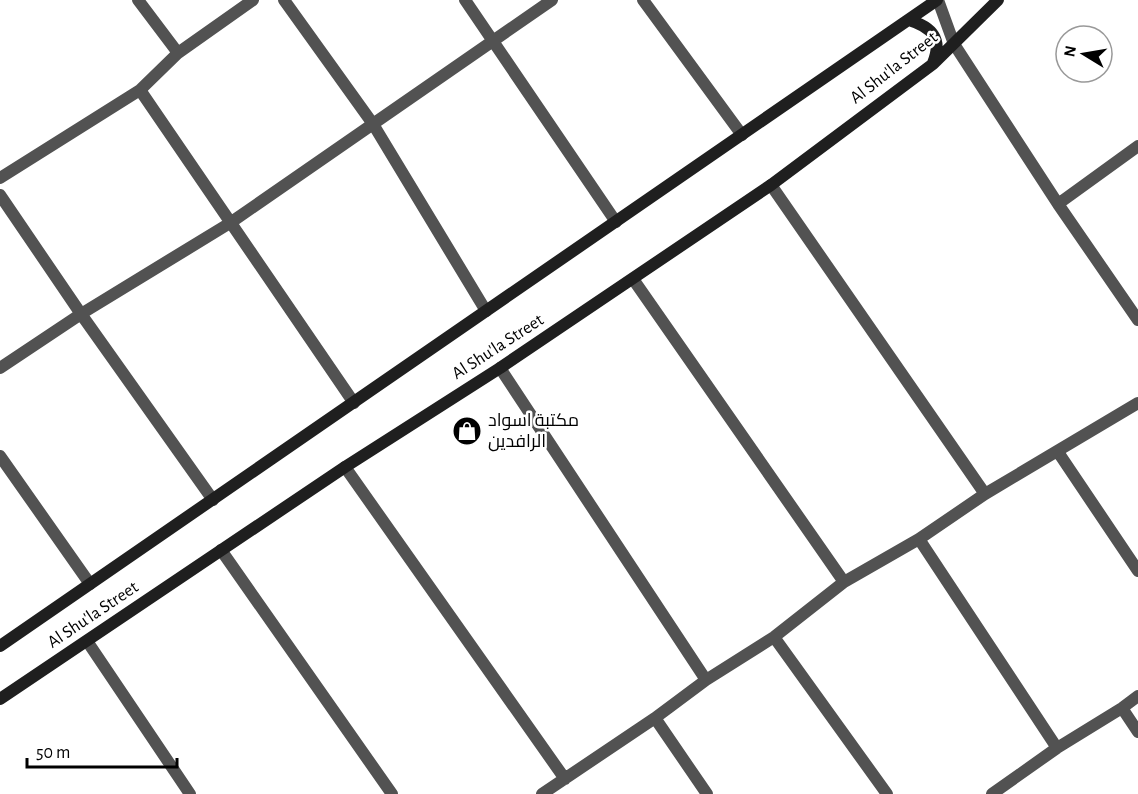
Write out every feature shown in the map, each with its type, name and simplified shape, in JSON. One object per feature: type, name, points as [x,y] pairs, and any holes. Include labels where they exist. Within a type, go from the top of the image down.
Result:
[{"type":"main road","name":"Al Shu'la Street","points":[[0,646],[938,0]]},
{"type":"main road","name":"Al Shu'la Street","points":[[0,699],[345,467],[500,368],[771,185],[933,64],[998,0]]},
{"type":"main road","points":[[909,20],[920,23],[930,30],[936,39],[938,48],[933,64]]},
{"type":"street","points":[[138,0],[178,53]]},
{"type":"street","points":[[0,178],[140,90],[178,53],[253,0]]},
{"type":"street","points":[[284,0],[373,124],[486,311]]},
{"type":"street","points":[[465,0],[616,222]]},
{"type":"street","points":[[0,368],[81,314],[230,223],[552,0]]},
{"type":"street","points":[[644,0],[742,135]]},
{"type":"street","points":[[938,0],[954,44],[1138,320]]},
{"type":"street","points":[[140,90],[354,403]]},
{"type":"street","points":[[1059,204],[1138,146]]},
{"type":"street","points":[[771,185],[985,494]]},
{"type":"street","points":[[0,195],[213,500]]},
{"type":"street","points":[[633,279],[844,582]]},
{"type":"street","points":[[500,368],[706,680]]},
{"type":"street","points":[[542,794],[655,718],[706,680],[774,637],[844,582],[919,539],[985,494],[1138,403]]},
{"type":"street","points":[[1058,452],[1138,571]]},
{"type":"street","points":[[0,456],[90,584]]},
{"type":"street","points":[[345,467],[565,779]]},
{"type":"street","points":[[919,539],[1057,748]]},
{"type":"street","points":[[221,550],[392,794]]},
{"type":"street","points":[[774,637],[888,794]]},
{"type":"street","points":[[87,641],[190,794]]},
{"type":"street","points":[[992,794],[1057,748],[1138,696]]},
{"type":"street","points":[[1122,708],[1138,732]]},
{"type":"street","points":[[655,718],[707,794]]},
{"type":"place","name":"مكتبة اسواد الرافدين","points":[[467,431]]}]
